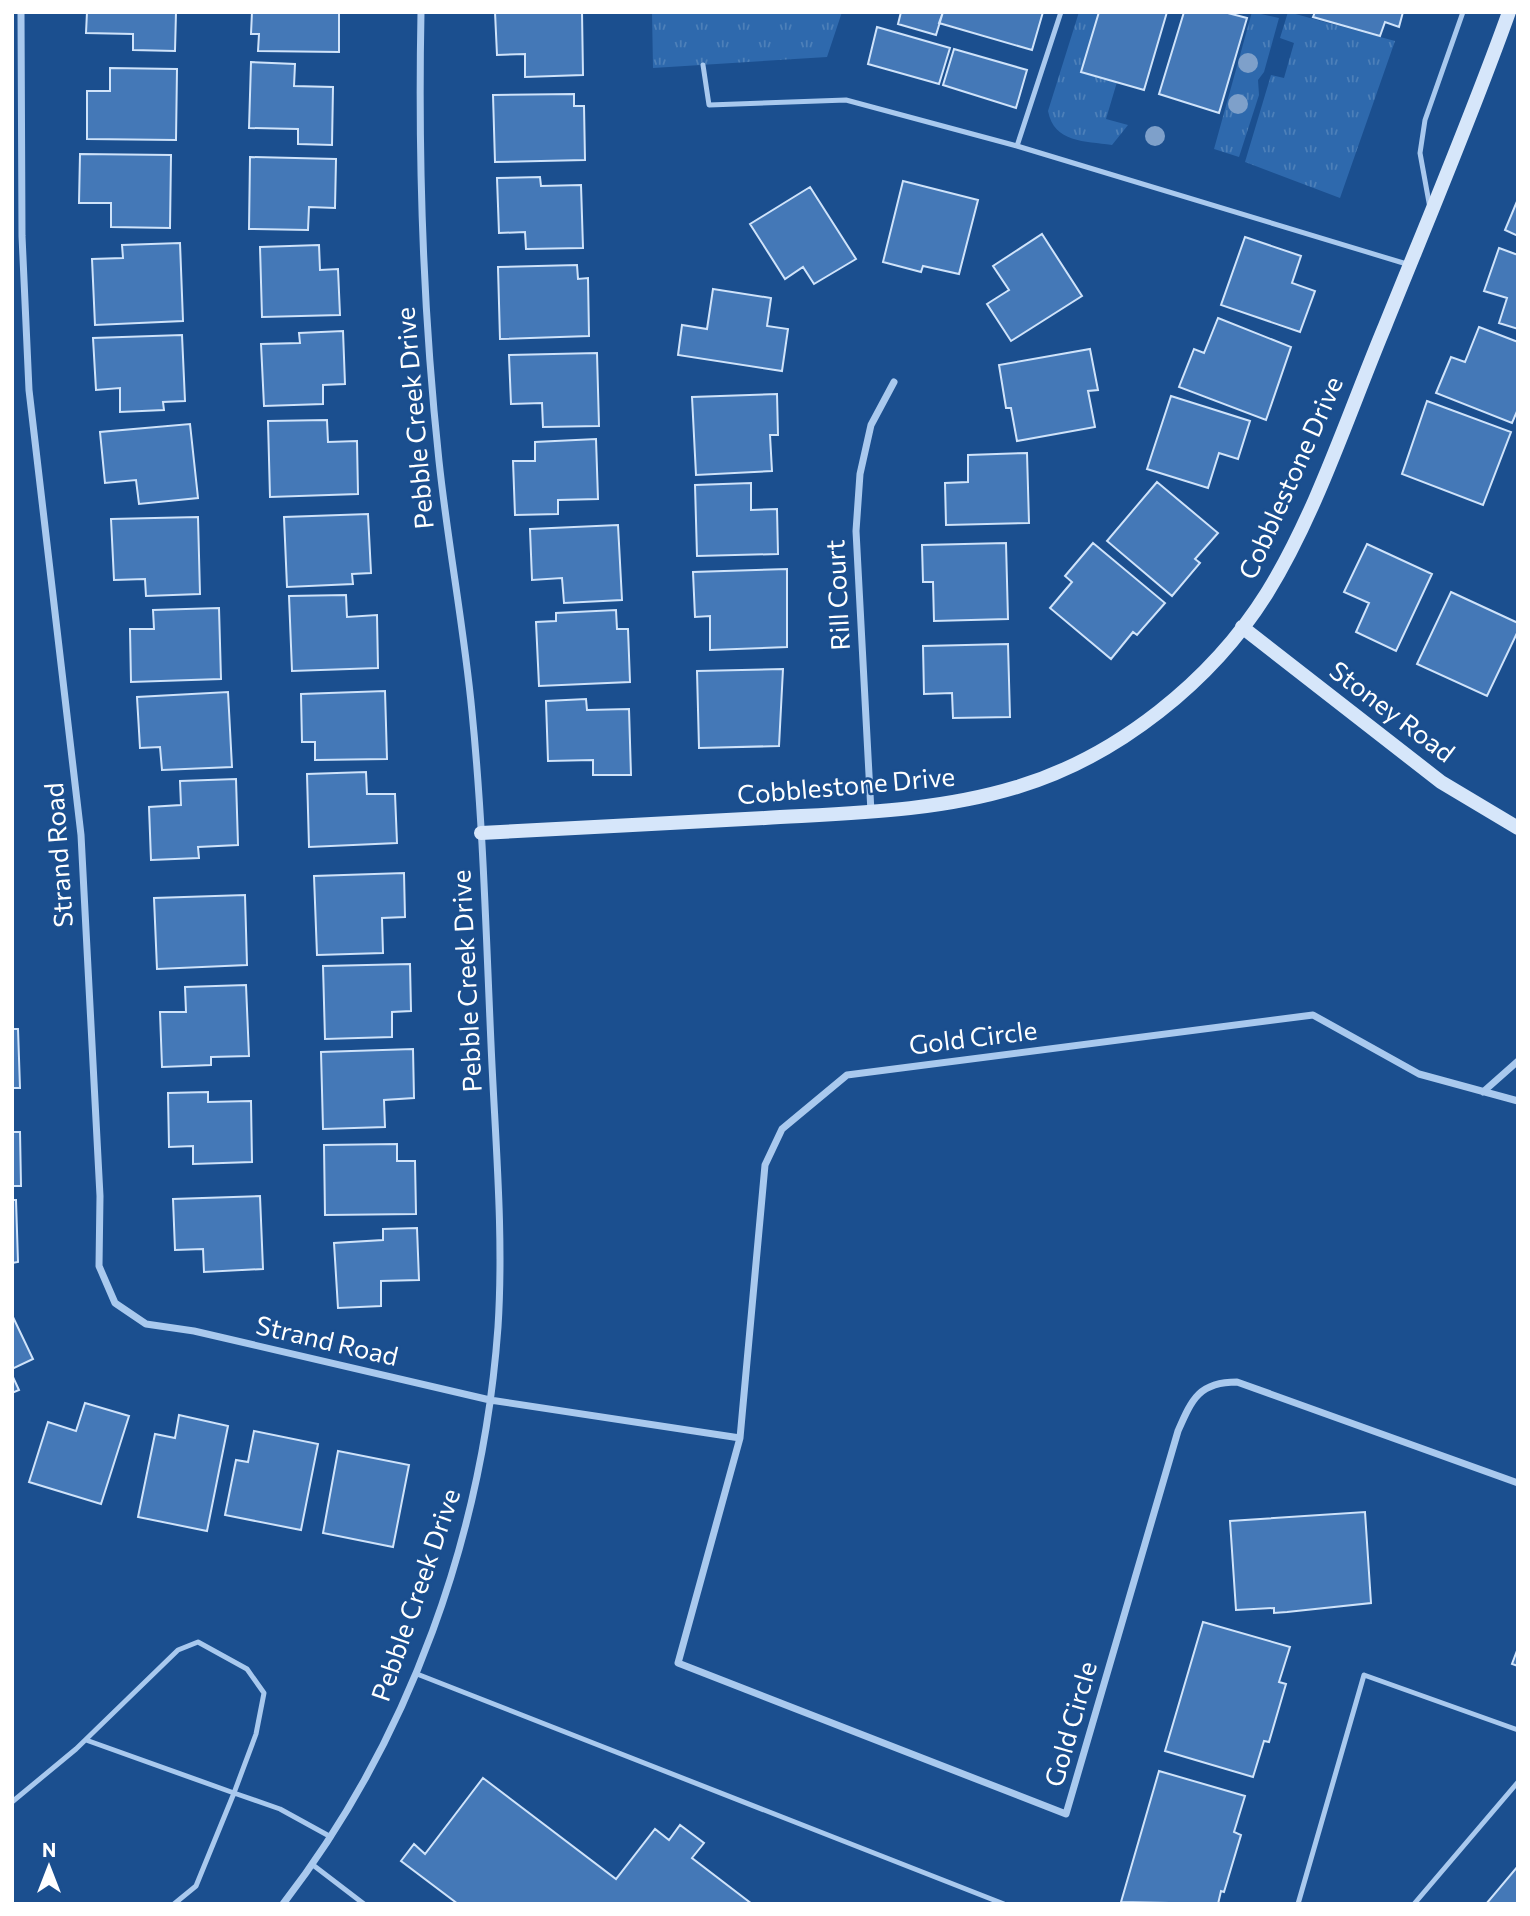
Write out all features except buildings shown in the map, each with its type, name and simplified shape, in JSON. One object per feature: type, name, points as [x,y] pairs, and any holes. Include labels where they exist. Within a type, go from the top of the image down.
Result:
[{"type":"street","name":"Strand Road","points":[[21,12],[22,236],[29,390],[80,835],[100,1196],[99,1266],[115,1303],[146,1324],[194,1331],[490,1400]]},
{"type":"street","name":"Pebble Creek Drive","points":[[283,1904],[331,1838],[384,1745],[417,1674],[462,1537],[490,1400],[498,1323],[498,1200],[481,833],[472,706],[449,547],[424,291],[421,12]]},
{"type":"street","name":"Cobblestone Drive","points":[[481,833],[933,807],[976,799],[1021,786],[1066,768],[1115,742],[1153,715],[1189,685],[1242,627],[1266,595],[1306,517],[1431,214],[1509,12]]},
{"type":"street","name":"Rill Court","points":[[871,812],[856,531],[860,474],[871,425],[894,382]]},
{"type":"street","name":"Stoney Road","points":[[1242,627],[1441,782],[1518,828]]},
{"type":"street","name":"Gold Circle","points":[[1518,1101],[1419,1074],[1313,1014],[847,1075],[782,1129],[765,1165],[740,1438],[678,1662],[1066,1814],[1178,1431],[1189,1404],[1203,1388],[1223,1382],[1237,1382],[1518,1483]]},
{"type":"street","points":[[1483,1091],[1518,1061]]},
{"type":"street","points":[[490,1400],[740,1438]]},
{"type":"lane","points":[[1017,146],[1061,12]]},
{"type":"lane","points":[[1431,214],[1420,153],[1423,131],[1463,12]]},
{"type":"lane","points":[[703,65],[709,105],[846,100],[1017,146],[1410,265]]},
{"type":"lane","points":[[12,1802],[86,1740],[178,1650],[198,1642],[247,1670],[264,1693],[256,1734],[196,1886],[173,1904]]},
{"type":"lane","points":[[417,1674],[1004,1904]]},
{"type":"lane","points":[[1298,1904],[1364,1675],[1518,1730]]},
{"type":"lane","points":[[86,1740],[280,1809],[331,1838]]},
{"type":"lane","points":[[1414,1904],[1518,1782]]},
{"type":"lane","points":[[313,1865],[364,1904]]},
{"type":"green space","points":[[652,12],[842,12],[827,57],[653,68]]},
{"type":"green space","points":[[1079,12],[1099,12],[1081,71],[1117,82],[1106,119],[1128,125],[1112,145],[1081,141],[1064,135],[1051,121],[1048,111]]},
{"type":"green space","points":[[1252,12],[1279,18],[1264,72],[1258,80],[1259,95],[1239,157],[1214,149]]},
{"type":"green space","points":[[1288,12],[1395,41],[1340,198],[1245,162],[1271,75],[1284,78],[1294,43],[1280,38]]}]
